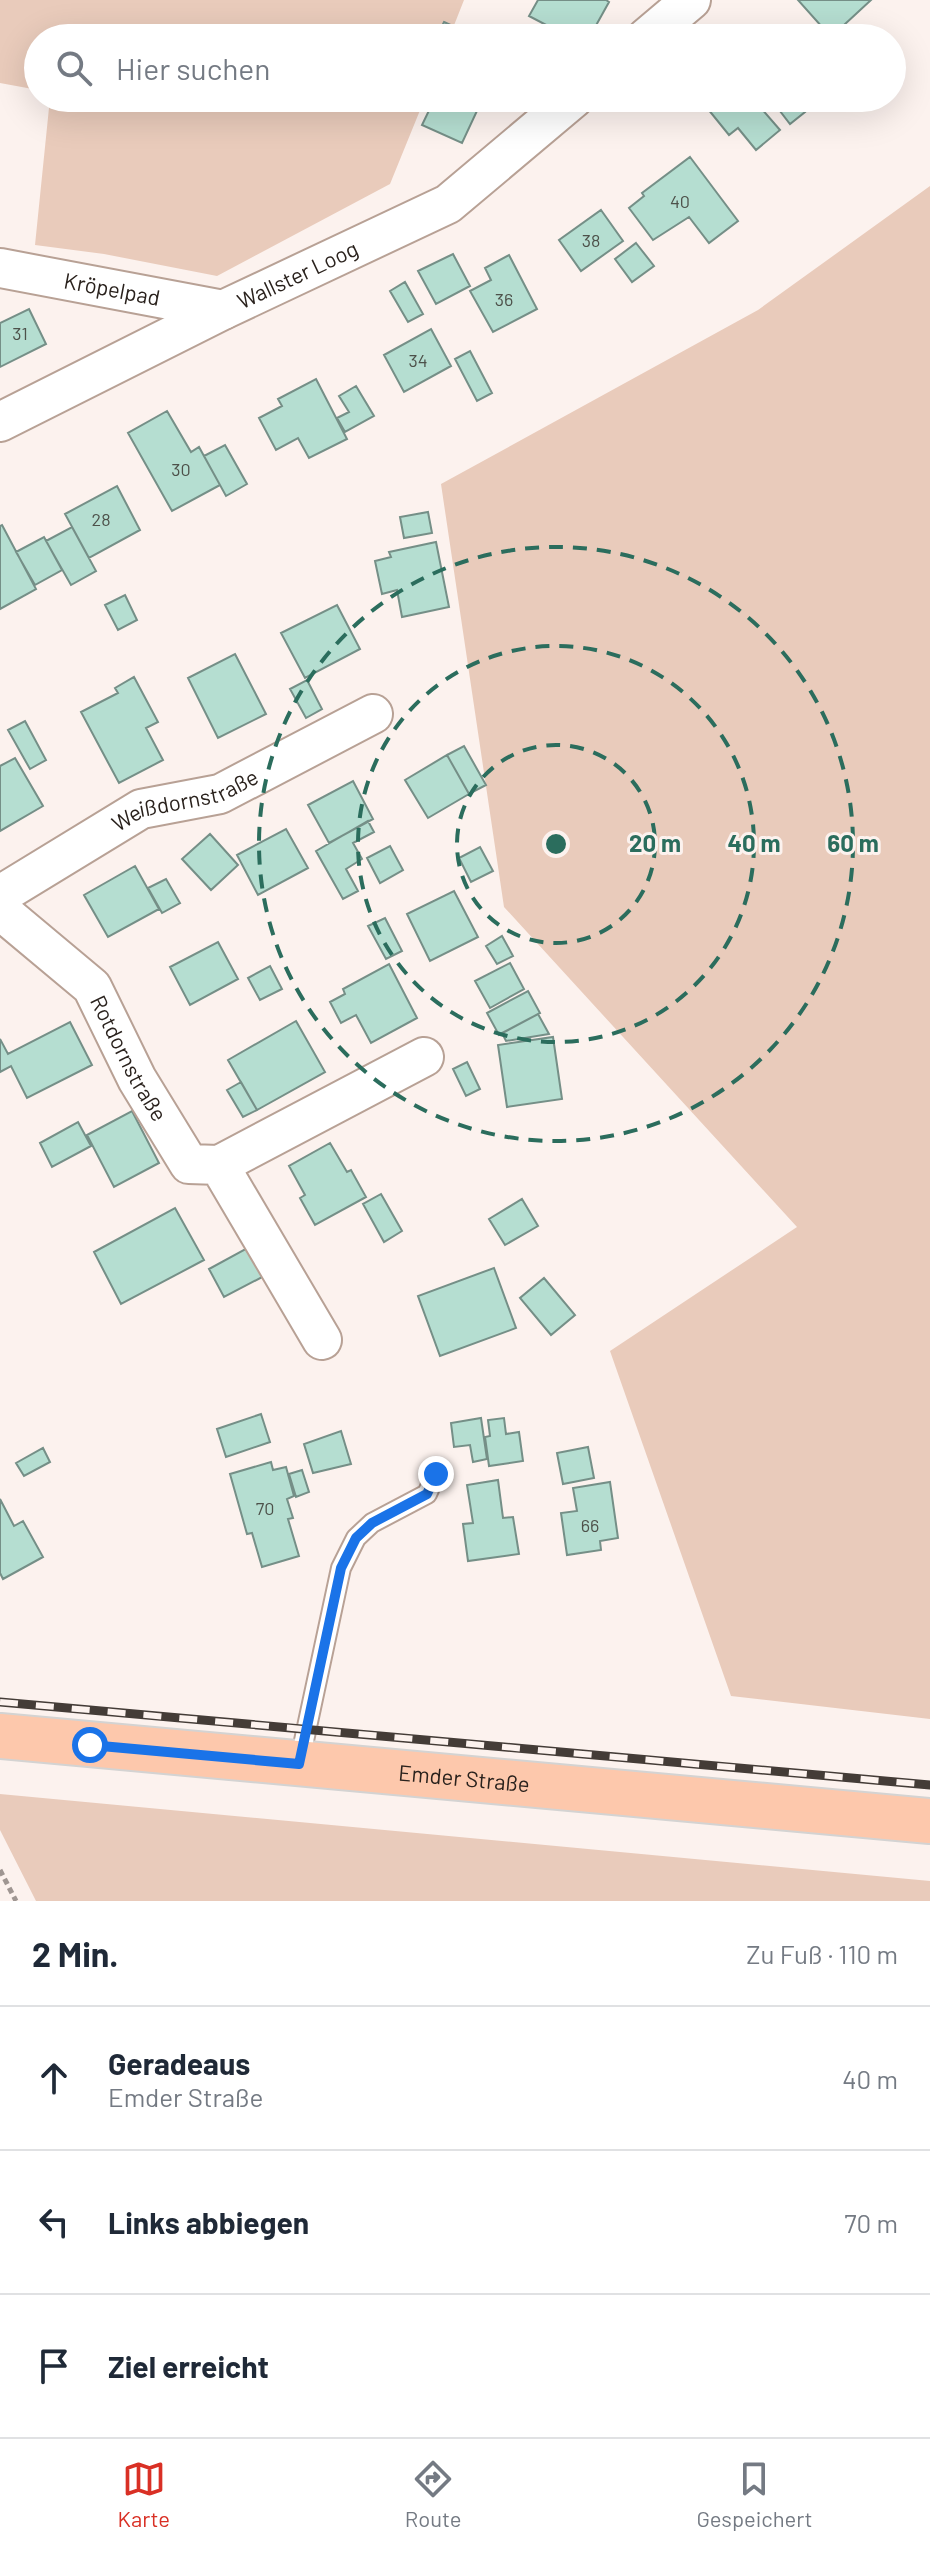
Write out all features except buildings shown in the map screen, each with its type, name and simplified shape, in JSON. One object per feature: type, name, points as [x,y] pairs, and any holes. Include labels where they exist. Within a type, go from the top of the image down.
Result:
[{"type":"main road","name":"Emder Straße","points":[[0,1736],[930,1821]]},
{"type":"street","points":[[663,24],[691,0]]},
{"type":"street","name":"Wallster Loog","points":[[0,422],[223,310],[448,204],[557,112]]},
{"type":"street","name":"Kröpelpad","points":[[0,268],[223,310]]},
{"type":"street","name":"Weißdornstraße","points":[[0,895],[141,809],[220,794],[373,714]]},
{"type":"street","name":"Rotdornstraße","points":[[0,910],[92,987],[137,1079],[189,1164],[219,1165]]},
{"type":"street","points":[[322,1340],[219,1165],[424,1057]]},
{"type":"lane","points":[[299,1764],[341,1568],[356,1538],[372,1523],[427,1494],[436,1474]]},
{"type":"path","points":[[0,1870],[16,1901]]},
{"type":"shaded area","points":[[0,0],[464,0],[455,24],[24,24],[24,87],[0,83]]},
{"type":"shaded area","points":[[49,112],[419,112],[390,184],[217,276],[104,254],[35,245]]},
{"type":"shaded area","points":[[930,186],[930,1719],[731,1696],[610,1351],[797,1227],[504,907],[441,484],[758,310]]},
{"type":"shaded area","points":[[0,1794],[930,1881],[930,1901],[36,1901],[0,1830]]},
{"type":"railway","points":[[0,1702],[930,1785]]},
{"type":"route","points":[[90,1745],[299,1764],[341,1568],[356,1538],[372,1523],[427,1494],[436,1474]]}]
